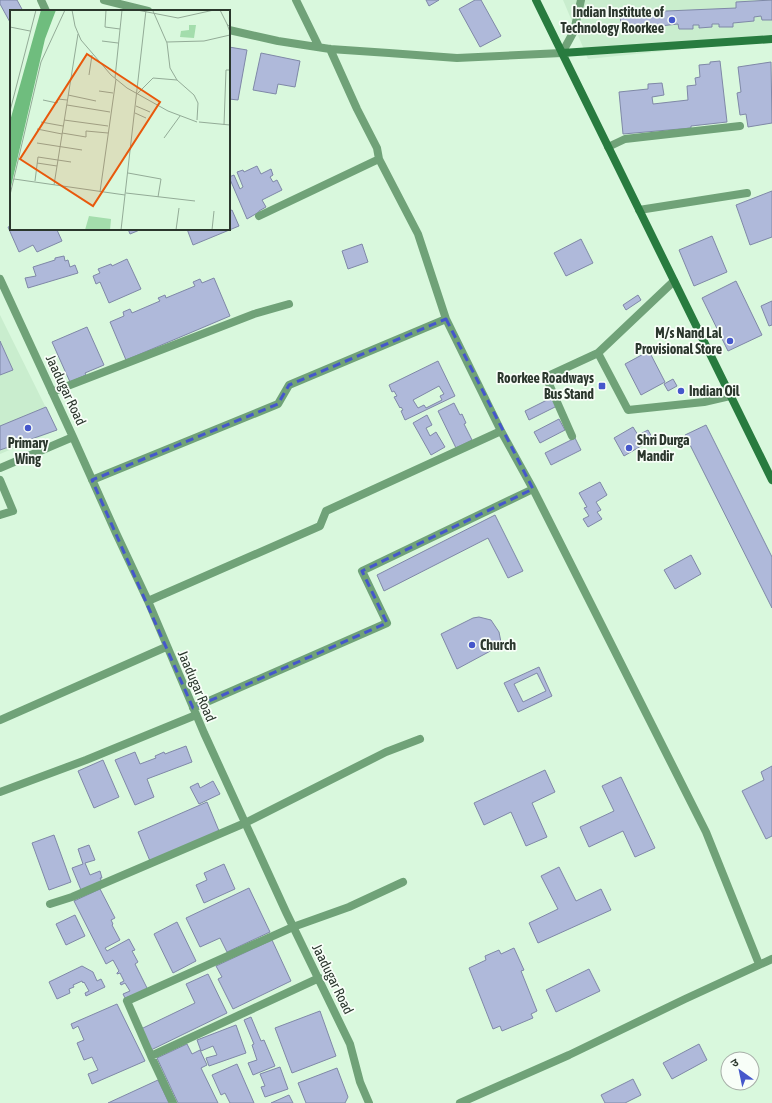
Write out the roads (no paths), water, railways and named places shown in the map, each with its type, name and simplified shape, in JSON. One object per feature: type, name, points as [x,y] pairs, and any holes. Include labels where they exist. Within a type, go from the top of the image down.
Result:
[{"type":"main road","points":[[536,0],[772,480]]},
{"type":"main road","points":[[562,53],[772,39]]},
{"type":"street","points":[[41,0],[46,10]]},
{"type":"street","points":[[104,0],[144,10]]},
{"type":"street","points":[[296,0],[319,47]]},
{"type":"street","points":[[230,30],[278,42],[330,49],[457,58],[562,53],[574,31],[580,0]]},
{"type":"street","points":[[330,49],[357,109],[377,148],[379,159],[418,234],[446,319],[501,432],[533,489],[706,832],[759,964]]},
{"type":"street","points":[[608,147],[625,139],[740,126]]},
{"type":"street","points":[[259,216],[379,159]]},
{"type":"street","points":[[639,210],[747,193]]},
{"type":"street","name":"Jaadugar Road","points":[[0,280],[148,601],[194,712],[350,1044],[360,1082],[369,1103]]},
{"type":"street","points":[[572,436],[546,377],[598,353],[674,281]]},
{"type":"street","points":[[52,392],[254,314],[288,304]]},
{"type":"street","points":[[92,480],[278,404],[290,385],[446,319]]},
{"type":"street","points":[[598,353],[628,410],[704,402],[730,396]]},
{"type":"street","points":[[148,601],[320,526],[326,511],[501,432]]},
{"type":"street","points":[[0,468],[73,437]]},
{"type":"street","points":[[0,480],[13,511],[0,515]]},
{"type":"street","points":[[0,792],[86,760],[387,623],[362,571],[533,489]]},
{"type":"street","points":[[0,720],[166,647]]},
{"type":"street","points":[[50,904],[72,897],[245,823],[386,752],[420,739]]},
{"type":"street","points":[[174,1103],[151,1056],[128,1001],[294,927],[349,907],[404,882]]},
{"type":"street","points":[[460,1103],[569,1055],[772,959]]},
{"type":"street","points":[[151,1056],[319,978]]},
{"type":"place","name":"Indian Institute of Technology Roorkee","points":[[672,20]]},
{"type":"place","name":"M/s Nand Lal Provisional Store","points":[[730,341]]},
{"type":"place","name":"Roorkee Roadways Bus Stand","points":[[602,386]]},
{"type":"place","name":"Indian Oil","points":[[681,391]]},
{"type":"place","name":"Primary Wing","points":[[28,428]]},
{"type":"place","name":"Shri Durga Mandir","points":[[629,448]]},
{"type":"place","name":"Church","points":[[472,645]]}]
